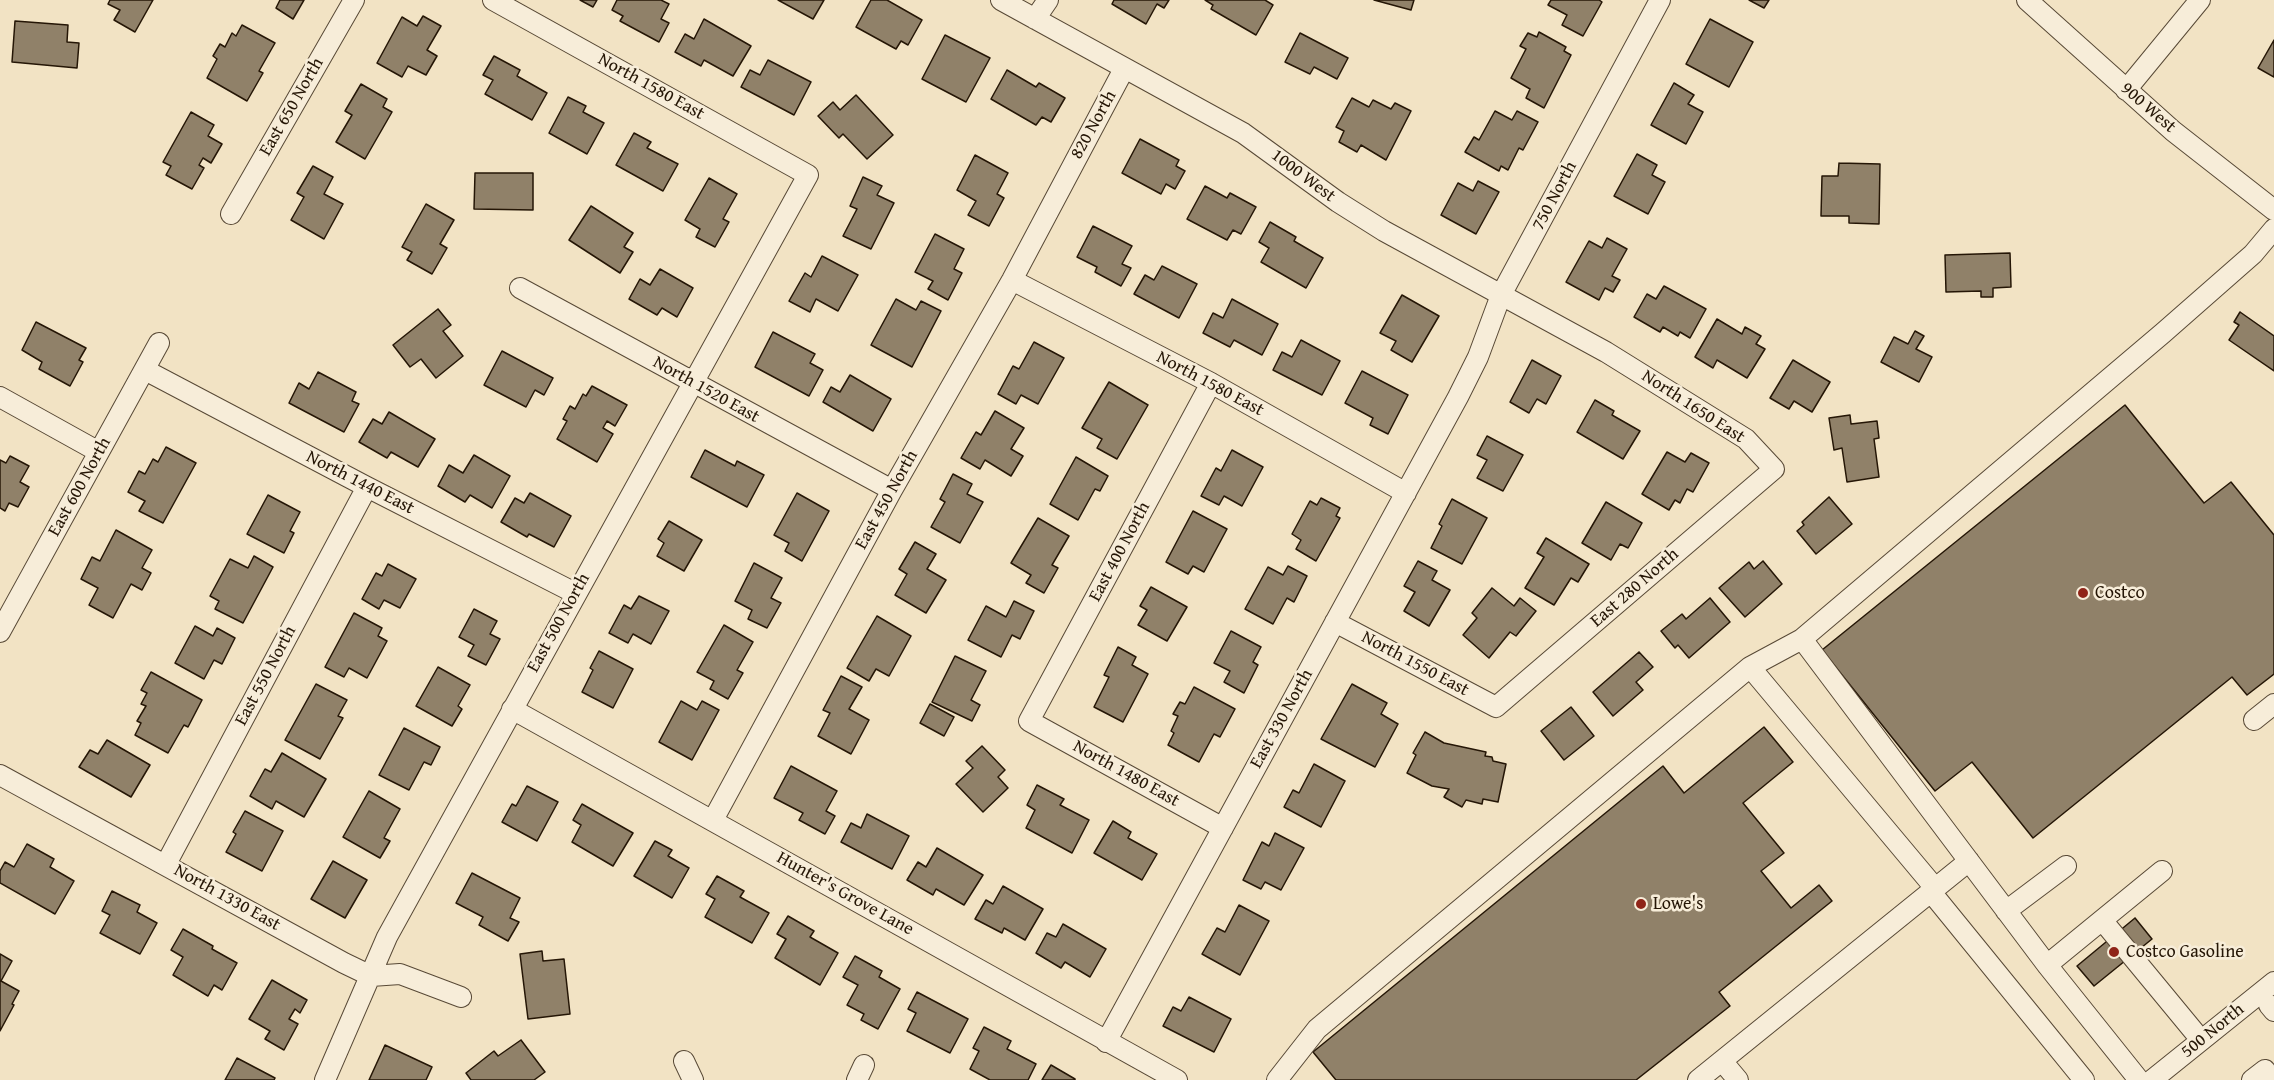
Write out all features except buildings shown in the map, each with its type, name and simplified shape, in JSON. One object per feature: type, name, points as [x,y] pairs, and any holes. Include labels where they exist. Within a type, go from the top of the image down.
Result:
[{"type":"street","name":"East 650 North","points":[[231,214],[354,0]]},
{"type":"street","name":"North 1580 East","points":[[494,0],[808,175]]},
{"type":"street","name":"1000 West","points":[[1001,0],[1243,133],[1358,215],[1606,352]]},
{"type":"street","points":[[1035,19],[1048,0]]},
{"type":"street","name":"750 North","points":[[1458,397],[1478,357],[1501,295],[1660,0]]},
{"type":"street","name":"900 West","points":[[2027,0],[2173,131],[2274,210]]},
{"type":"street","points":[[2126,90],[2200,0]]},
{"type":"street","name":"820 North","points":[[1064,181],[1124,69]]},
{"type":"street","name":"East 500 North","points":[[325,1080],[344,1041],[358,1002],[387,937],[575,593],[694,384],[808,175]]},
{"type":"street","name":"East 450 North","points":[[713,820],[892,490],[1012,280],[1064,181]]},
{"type":"street","points":[[1277,1080],[1317,1029],[1750,667],[1802,639],[2172,325],[2253,254],[2274,229]]},
{"type":"street","name":"North 1580 East","points":[[1012,280],[1211,383],[1406,493]]},
{"type":"street","name":"North 1520 East","points":[[520,288],[892,490]]},
{"type":"street","name":"East 600 North","points":[[0,632],[159,343]]},
{"type":"street","name":"North 1650 East","points":[[1606,352],[1746,439],[1774,469]]},
{"type":"street","name":"North 1440 East","points":[[145,370],[575,593]]},
{"type":"street","name":"East 400 North","points":[[1029,721],[1211,383]]},
{"type":"street","points":[[0,397],[99,452]]},
{"type":"street","name":"East 330 North","points":[[1106,1042],[1458,397]]},
{"type":"street","name":"East 280 North","points":[[1496,707],[1774,469]]},
{"type":"street","name":"East 550 North","points":[[166,864],[367,487]]},
{"type":"street","name":"North 1550 East","points":[[1335,622],[1496,707]]},
{"type":"street","points":[[1802,639],[2047,965],[2139,1080]]},
{"type":"street","points":[[1750,667],[1933,890],[2084,1080]]},
{"type":"street","points":[[2254,720],[2274,704]]},
{"type":"street","name":"Hunter's Grove Lane","points":[[512,709],[1177,1080]]},
{"type":"street","name":"North 1480 East","points":[[1029,721],[1222,828]]},
{"type":"street","name":"North 1330 East","points":[[0,775],[344,963],[371,976],[400,974],[461,997]]},
{"type":"street","points":[[1698,1080],[1969,861]]},
{"type":"street","points":[[2006,911],[2066,866]]},
{"type":"street","points":[[2047,965],[2162,870]]},
{"type":"street","points":[[2102,920],[2201,1040]]},
{"type":"street","name":"500 North","points":[[2152,1080],[2274,982]]},
{"type":"street","points":[[1722,1060],[1738,1080]]},
{"type":"street","points":[[684,1061],[693,1080]]},
{"type":"street","points":[[2252,1080],[2265,1070],[2272,1080]]},
{"type":"place","name":"Costco","points":[[2083,593]]},
{"type":"place","name":"Lowe's","points":[[1641,904]]},
{"type":"place","name":"Costco Gasoline","points":[[2114,952]]}]
